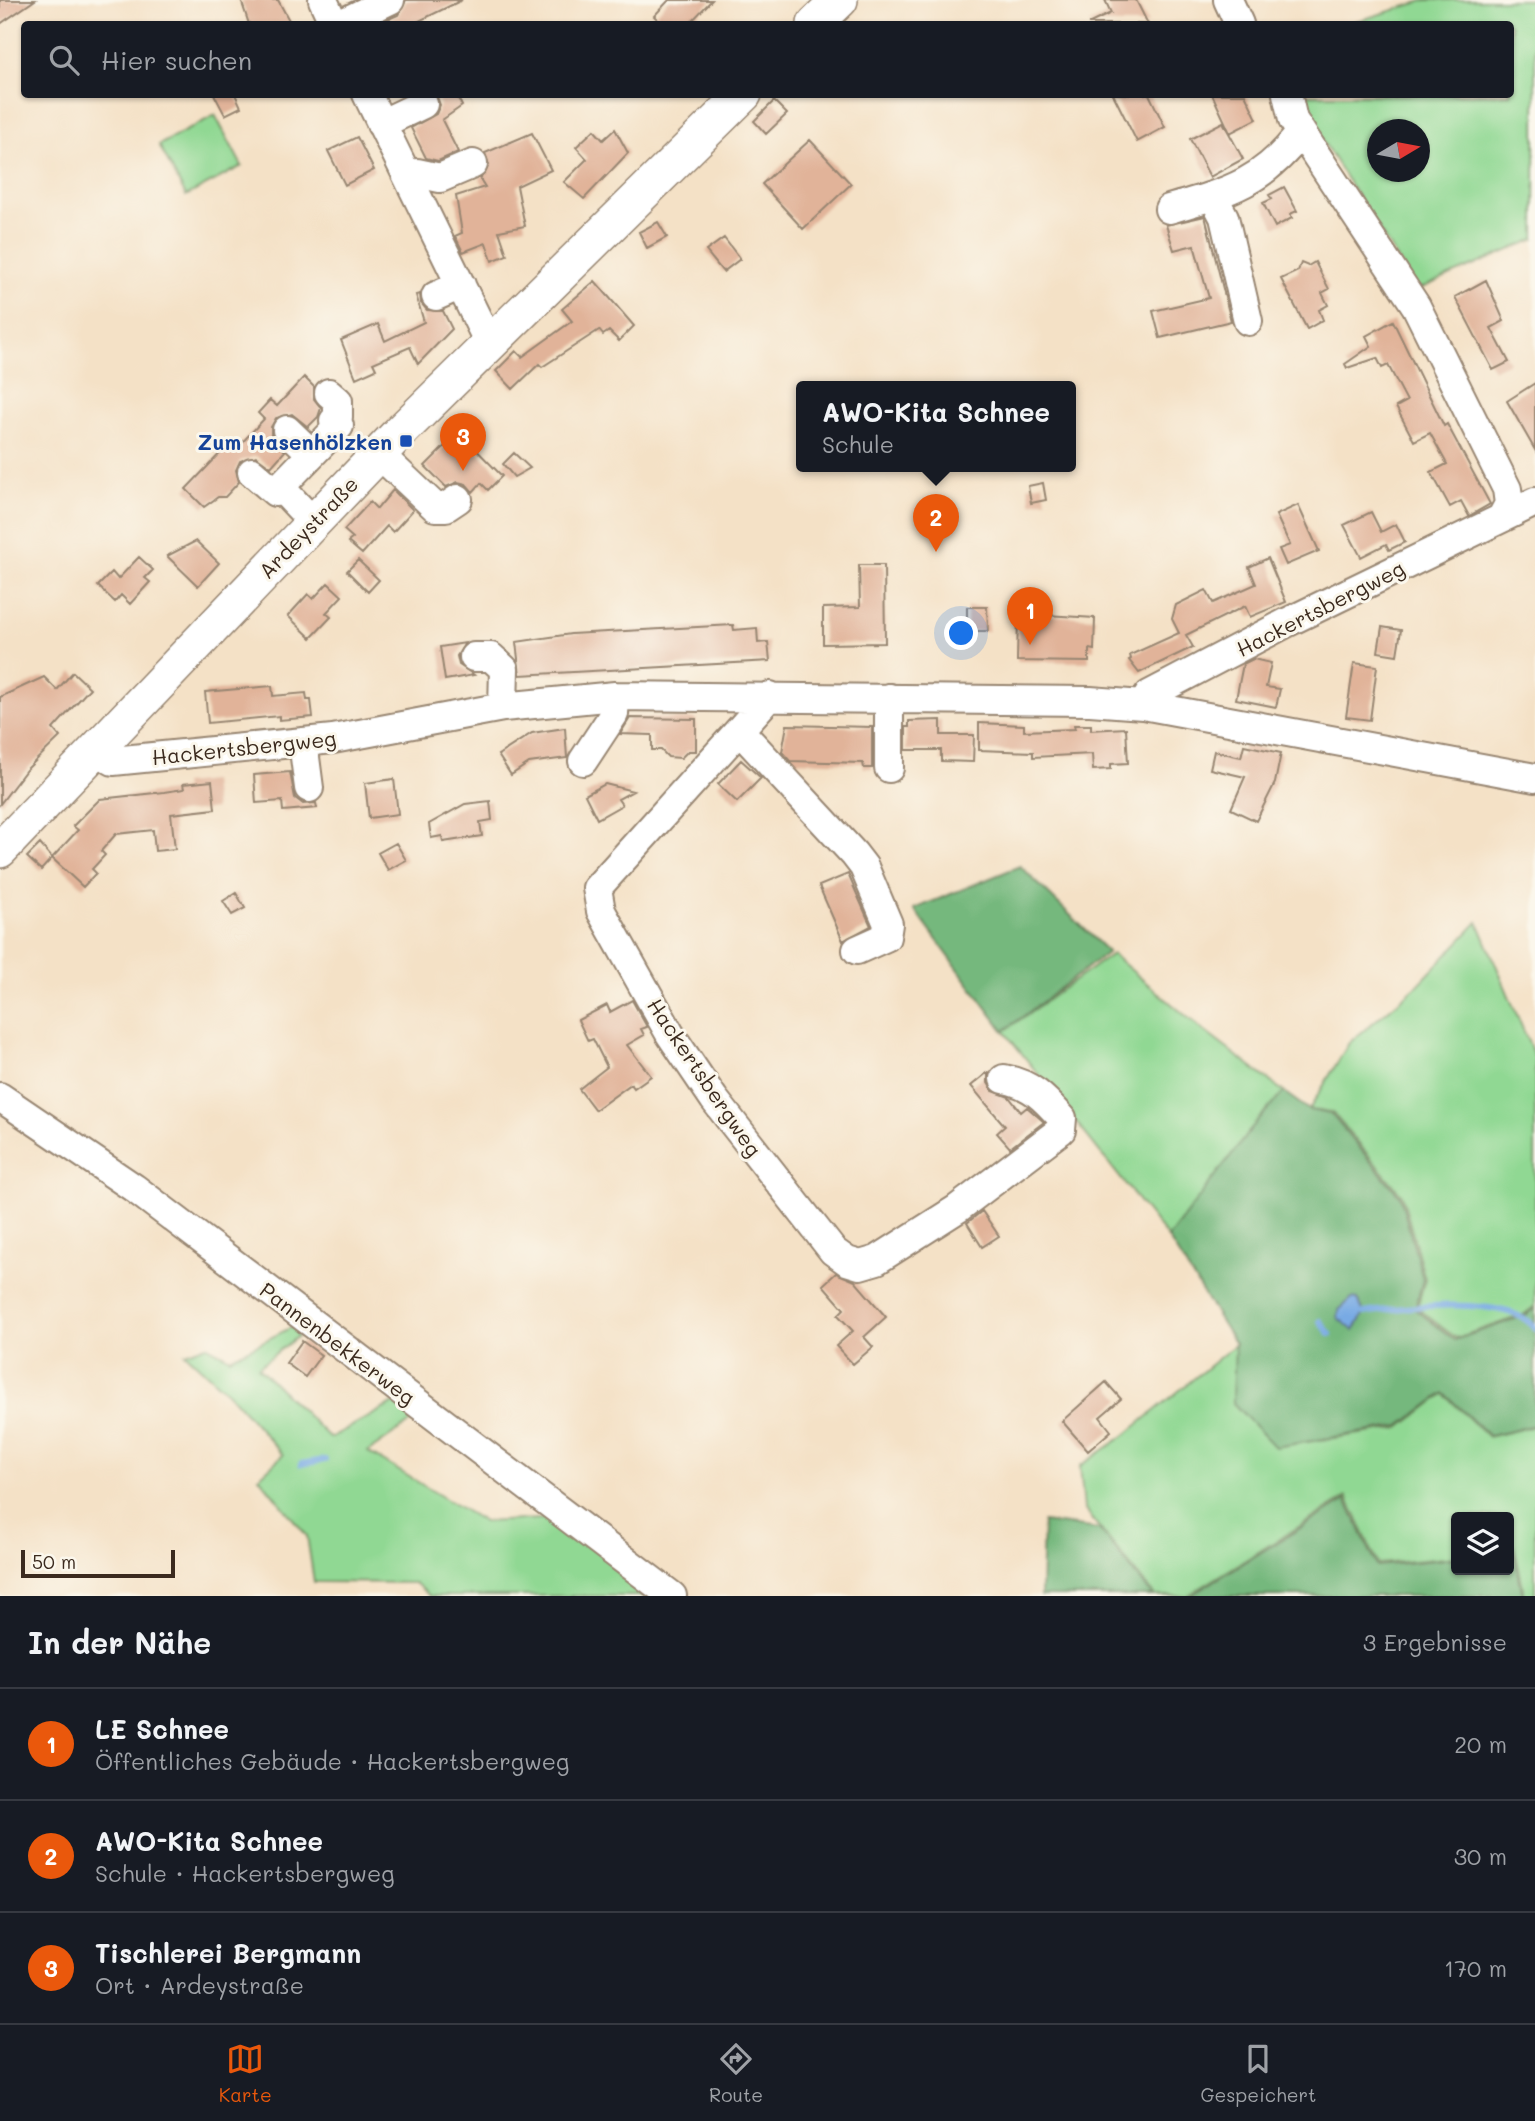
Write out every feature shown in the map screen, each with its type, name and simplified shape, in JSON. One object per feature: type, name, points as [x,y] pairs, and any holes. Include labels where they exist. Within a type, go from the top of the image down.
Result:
[{"type":"main road","name":"Ardeystraße","points":[[0,850],[379,454],[740,98]]},
{"type":"street","points":[[323,0],[333,21]]},
{"type":"street","points":[[346,21],[390,0]]},
{"type":"street","points":[[1228,0],[1238,21]]},
{"type":"street","points":[[369,98],[381,124],[419,172],[441,236],[448,290],[504,330]]},
{"type":"street","points":[[1288,98],[1293,120],[1416,306],[1517,505]]},
{"type":"street","points":[[381,124],[424,104]]},
{"type":"street","points":[[1169,209],[1213,196],[1263,174],[1282,157],[1301,132]]},
{"type":"street","points":[[419,172],[440,178],[473,164]]},
{"type":"street","points":[[1213,196],[1224,217],[1248,321]]},
{"type":"street","points":[[252,472],[275,492],[280,487],[339,426],[334,421],[338,417],[338,401],[329,393]]},
{"type":"street","points":[[288,430],[312,454]]},
{"type":"street","points":[[379,454],[435,507],[446,506],[458,499]]},
{"type":"street","points":[[280,487],[313,522]]},
{"type":"street","name":"Hackertsbergweg","points":[[1143,705],[1149,695],[1160,689],[1517,505]]},
{"type":"street","points":[[474,657],[504,659],[479,717]]},
{"type":"street","points":[[583,761],[614,714],[615,695]]},
{"type":"street","name":"Hackertsbergweg","points":[[97,749],[113,761],[303,742],[615,695],[889,698],[1143,705],[1535,778]]},
{"type":"street","name":"Hackertsbergweg","points":[[770,696],[597,888],[601,911],[670,1034],[723,1110],[833,1251],[846,1261],[860,1265],[877,1260],[957,1209],[1061,1130],[1062,1118],[1039,1092],[1019,1082],[1004,1079]]},
{"type":"street","points":[[889,698],[889,768]]},
{"type":"street","points":[[740,731],[864,867],[888,924],[888,931],[886,937],[857,950]]},
{"type":"street","points":[[303,742],[309,788]]},
{"type":"street","name":"Pannenbekkerweg","points":[[0,1097],[134,1188],[672,1596]]},
{"type":"green space","points":[[1427,0],[1535,0],[1535,239],[1417,290],[1310,121],[1307,98],[1514,98],[1514,21],[1357,21]]},
{"type":"green space","points":[[215,115],[242,166],[186,196],[159,145]]},
{"type":"green space","points":[[1020,866],[1108,952],[1004,1031],[914,909]]},
{"type":"green space","points":[[1478,922],[1535,1058],[1535,1306],[1523,1315],[1456,1338],[1417,1308],[1425,1279],[1402,1195],[1332,1112],[1309,1110],[1349,1043],[1419,984]]},
{"type":"green space","points":[[1112,954],[1204,1031],[1284,1092],[1258,1120],[1168,1238],[1004,1031]]},
{"type":"green space","points":[[1284,1092],[1309,1110],[1331,1114],[1400,1196],[1423,1279],[1415,1309],[1455,1340],[1524,1316],[1535,1308],[1535,1425],[1489,1436],[1444,1393],[1400,1426],[1275,1447],[1233,1403],[1235,1344],[1168,1238],[1258,1120]]},
{"type":"green space","points":[[292,1327],[298,1336],[258,1367],[330,1438],[401,1399],[421,1415],[368,1452],[484,1522],[558,1518],[659,1596],[430,1596],[415,1583],[314,1582],[307,1536],[259,1477],[283,1455],[230,1395],[185,1353],[206,1345],[230,1358]]},
{"type":"green space","points":[[1236,1344],[1233,1403],[1275,1447],[1400,1428],[1444,1394],[1488,1437],[1535,1426],[1535,1596],[1525,1596],[1514,1546],[1514,1512],[1451,1512],[1451,1557],[1378,1564],[1347,1497],[1187,1596],[1155,1596],[1084,1509],[1080,1466],[1124,1436]]},
{"type":"green space","points":[[1346,1500],[1377,1566],[1451,1559],[1451,1575],[1514,1575],[1514,1551],[1523,1596],[1190,1596]]},
{"type":"green space","points":[[1043,1522],[1099,1529],[1153,1596],[1041,1596]]},
{"type":"water","points":[[1352,1298],[1358,1299],[1364,1313],[1354,1331],[1338,1318],[1339,1310]]},
{"type":"building","points":[[0,0],[35,0],[0,24]]},
{"type":"building","points":[[241,0],[278,0],[289,21],[248,21]]},
{"type":"building","points":[[406,0],[462,0],[419,21],[384,21],[398,15]]},
{"type":"building","points":[[669,0],[712,0],[692,21],[659,21],[654,16]]},
{"type":"building","points":[[1105,0],[1136,0],[1146,21],[1094,21],[1111,13]]},
{"type":"building","points":[[216,98],[237,98],[241,107],[225,115]]},
{"type":"building","points":[[437,98],[458,98],[462,106],[442,120],[458,152],[438,161],[426,158],[411,128],[436,114],[440,105]]},
{"type":"building","points":[[1115,98],[1151,98],[1165,127],[1137,142]]},
{"type":"building","points":[[1214,98],[1247,98],[1257,119],[1230,133]]},
{"type":"building","points":[[774,101],[787,114],[766,134],[754,121]]},
{"type":"building","points":[[1223,122],[1243,159],[1210,177],[1190,139]]},
{"type":"building","points":[[615,129],[628,153],[584,199],[564,182],[587,159],[576,147],[594,130],[603,140]]},
{"type":"building","points":[[532,133],[551,170],[517,186],[525,226],[499,231],[507,255],[492,261],[486,243],[463,252],[455,236],[462,233],[456,196],[485,187],[480,179],[489,165],[485,153]]},
{"type":"building","points":[[357,137],[374,170],[345,185],[328,151]]},
{"type":"building","points":[[810,140],[851,184],[803,229],[762,184]]},
{"type":"building","points":[[1284,187],[1297,211],[1290,214],[1292,218],[1275,227],[1263,203],[1272,199],[1269,195]]},
{"type":"building","points":[[1205,216],[1231,321],[1160,338],[1153,311],[1209,298],[1194,245],[1174,250],[1166,225]]},
{"type":"building","points":[[658,222],[667,237],[647,248],[639,232]]},
{"type":"building","points":[[724,238],[740,259],[723,272],[706,251]]},
{"type":"building","points":[[1315,262],[1329,289],[1322,293],[1328,305],[1319,310],[1323,320],[1307,329],[1281,279],[1298,271],[1301,263],[1308,266]]},
{"type":"building","points":[[1486,280],[1504,321],[1491,328],[1509,362],[1493,370],[1455,297]]},
{"type":"building","points":[[595,281],[634,326],[619,341],[609,331],[603,335],[599,330],[542,367],[539,364],[513,389],[496,371],[516,351],[522,357],[572,321],[562,309]]},
{"type":"building","points":[[420,294],[421,303],[427,310],[443,311],[452,329],[418,364],[410,347],[373,363],[376,369],[356,378],[341,340],[378,324],[385,341],[424,322],[416,295]]},
{"type":"building","points":[[1393,321],[1444,426],[1447,424],[1490,504],[1469,516],[1461,501],[1450,507],[1431,472],[1447,464],[1430,433],[1414,441],[1396,407],[1407,401],[1388,365],[1382,368],[1377,358],[1347,368],[1345,364],[1371,346],[1366,336]]},
{"type":"building","points":[[304,377],[314,387],[314,399],[321,408],[318,417],[308,427],[292,414],[276,418],[271,427],[271,435],[285,451],[271,467],[256,456],[240,461],[236,470],[239,482],[225,497],[218,497],[204,507],[186,489],[231,442],[237,448],[264,419],[258,413],[270,400],[277,406]]},
{"type":"building","points":[[1535,383],[1535,450],[1507,401]]},
{"type":"building","points":[[459,432],[502,476],[488,490],[481,483],[473,492],[466,484],[458,482],[446,487],[425,466]]},
{"type":"building","points":[[514,453],[530,468],[514,477],[503,464]]},
{"type":"building","points":[[1043,483],[1046,500],[1031,503],[1028,486]]},
{"type":"building","points":[[393,490],[413,510],[393,532],[387,526],[362,554],[348,542],[353,538],[344,530],[370,502],[377,509]]},
{"type":"building","points":[[1298,505],[1319,551],[1286,565],[1279,549],[1290,545],[1276,515]]},
{"type":"building","points":[[1371,512],[1381,532],[1396,524],[1405,542],[1389,550],[1386,544],[1361,557],[1344,525]]},
{"type":"building","points":[[196,541],[219,563],[198,586],[167,556]]},
{"type":"building","points":[[139,557],[153,570],[145,578],[150,582],[130,604],[121,595],[115,602],[98,586],[112,572],[118,579]]},
{"type":"building","points":[[1268,558],[1286,602],[1250,617],[1245,606],[1186,635],[1193,647],[1139,673],[1129,660],[1130,655],[1179,633],[1172,619],[1176,605],[1206,590],[1213,603],[1256,584],[1249,567]]},
{"type":"building","points":[[358,560],[379,580],[368,592],[347,571]]},
{"type":"building","points":[[859,565],[884,565],[885,643],[823,644],[823,608],[860,607]]},
{"type":"building","points":[[328,583],[342,596],[326,613],[331,617],[311,638],[288,616],[308,594],[313,599]]},
{"type":"building","points":[[967,607],[987,607],[988,631],[967,631]]},
{"type":"building","points":[[1018,615],[1095,618],[1094,650],[1089,649],[1089,662],[1017,661]]},
{"type":"building","points":[[733,625],[734,630],[757,628],[758,643],[768,642],[770,661],[520,675],[516,642],[571,634]]},
{"type":"building","points":[[1382,627],[1401,630],[1397,655],[1378,652]]},
{"type":"building","points":[[465,643],[457,656],[459,665],[474,675],[445,680],[440,647]]},
{"type":"building","points":[[1253,659],[1271,663],[1266,687],[1280,689],[1276,707],[1236,699],[1243,664]]},
{"type":"building","points":[[1354,663],[1377,666],[1370,720],[1346,717]]},
{"type":"building","points":[[73,672],[90,688],[53,729],[60,737],[26,770],[0,804],[0,697],[44,677],[57,690]]},
{"type":"building","points":[[272,686],[273,696],[306,693],[307,700],[311,700],[313,717],[279,720],[279,716],[208,723],[205,692]]},
{"type":"building","points":[[630,718],[696,719],[696,751],[688,751],[681,758],[668,757],[661,750],[652,750],[652,735],[620,734]]},
{"type":"building","points":[[941,720],[941,735],[974,735],[973,762],[941,761],[941,750],[906,750],[906,727],[909,727],[909,721]]},
{"type":"building","points":[[979,723],[1024,725],[1024,731],[1075,729],[1074,725],[1091,725],[1091,730],[1126,728],[1128,763],[1111,764],[1111,769],[1093,770],[1092,754],[1033,757],[1033,752],[979,750]]},
{"type":"building","points":[[787,725],[872,727],[872,768],[864,768],[863,763],[790,761],[782,752]]},
{"type":"building","points":[[565,728],[567,758],[529,763],[511,775],[498,755],[532,733]]},
{"type":"building","points":[[1244,745],[1281,753],[1275,783],[1256,821],[1231,809],[1245,777],[1210,769],[1214,751],[1241,757]]},
{"type":"building","points":[[741,760],[761,778],[737,802],[718,784]]},
{"type":"building","points":[[290,772],[295,798],[303,804],[316,803],[317,808],[283,811],[282,801],[256,803],[254,775]]},
{"type":"building","points":[[394,779],[398,814],[369,818],[365,783]]},
{"type":"building","points":[[212,781],[215,809],[171,814],[175,849],[155,851],[153,830],[116,834],[101,851],[105,855],[92,869],[96,873],[83,887],[52,858],[78,830],[73,826],[100,799],[184,789],[183,784]]},
{"type":"building","points":[[605,784],[633,791],[618,799],[622,805],[597,819],[585,795]]},
{"type":"building","points":[[490,801],[492,820],[480,822],[482,836],[443,842],[442,836],[431,838],[429,824],[465,804]]},
{"type":"building","points":[[396,843],[406,860],[388,870],[378,853]]},
{"type":"building","points":[[40,844],[52,858],[41,870],[27,857]]},
{"type":"building","points":[[848,874],[871,926],[843,941],[819,886]]},
{"type":"building","points":[[236,893],[245,908],[232,915],[223,901]]},
{"type":"building","points":[[632,1000],[647,1027],[641,1029],[644,1035],[627,1045],[651,1076],[634,1088],[631,1084],[595,1110],[579,1089],[607,1067],[593,1039],[588,1041],[578,1020],[607,1005],[610,1012]]},
{"type":"building","points":[[988,1072],[988,1083],[993,1091],[1009,1097],[1021,1112],[1027,1107],[1044,1122],[1010,1148],[997,1133],[1005,1126],[971,1086]]},
{"type":"building","points":[[982,1211],[999,1236],[982,1247],[967,1223]]},
{"type":"building","points":[[836,1273],[855,1281],[886,1317],[864,1337],[873,1347],[853,1364],[836,1346],[853,1331],[838,1315],[844,1309],[823,1285]]},
{"type":"building","points":[[302,1341],[321,1355],[305,1377],[286,1363]]},
{"type":"building","points":[[1106,1382],[1121,1399],[1100,1417],[1111,1431],[1088,1451],[1062,1421]]},
{"type":"waterway","points":[[1364,1313],[1429,1306],[1480,1307],[1503,1310],[1522,1317],[1535,1328]]},
{"type":"waterway","points":[[1320,1321],[1330,1334]]},
{"type":"waterway","points":[[301,1464],[325,1460]]},
{"type":"place","name":"Zum Hasenhölzken","points":[[406,441]]},
{"type":"place","name":"Tischlerei Bergmann","points":[[463,471]]},
{"type":"place","name":"AWO-Kita Schnee","points":[[936,552]]},
{"type":"place","name":"LE Schnee","points":[[1030,645]]}]
